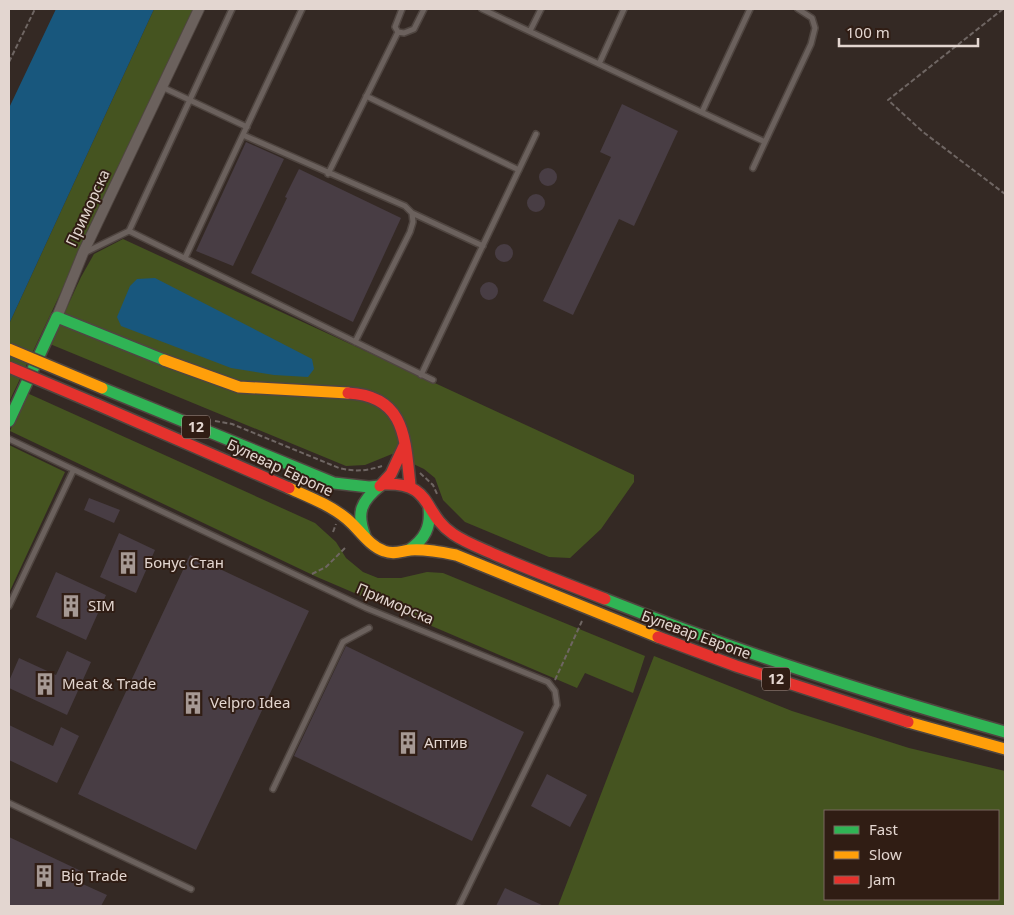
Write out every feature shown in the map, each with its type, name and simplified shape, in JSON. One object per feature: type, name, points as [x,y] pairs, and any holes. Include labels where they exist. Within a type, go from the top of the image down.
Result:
[{"type":"main road","name":"Приморска","points":[[9,421],[57,317]]},
{"type":"main road","points":[[57,317],[192,371],[239,387],[373,396],[386,403],[395,413],[401,425],[410,485]]},
{"type":"main road","name":"Булевар Европе","points":[[9,348],[334,483],[369,487],[394,483],[410,485],[424,497],[443,528],[464,540],[559,581],[670,624],[743,651],[932,712],[1005,732]]},
{"type":"main road","name":"Булевар Европе","points":[[9,367],[324,503],[346,518],[375,547],[386,552],[434,550],[456,555],[570,603],[736,666],[924,727],[1005,749]]},
{"type":"main road","points":[[366,538],[361,527],[360,515],[363,503],[370,493],[382,485],[396,465],[404,445]]},
{"type":"main road","points":[[409,550],[418,545],[427,532],[431,518],[429,508]]},
{"type":"street","name":"Приморска","points":[[57,317],[83,253],[199,9]]},
{"type":"lane","points":[[83,253],[129,231],[232,9]]},
{"type":"lane","points":[[185,258],[302,9]]},
{"type":"lane","points":[[398,32],[395,27],[402,9]]},
{"type":"lane","points":[[398,32],[404,33],[414,29],[424,9]]},
{"type":"lane","points":[[482,9],[765,142]]},
{"type":"lane","points":[[530,31],[541,9]]},
{"type":"lane","points":[[599,64],[624,9]]},
{"type":"lane","points":[[702,112],[750,9]]},
{"type":"lane","points":[[753,168],[811,44],[815,28],[812,18],[798,9]]},
{"type":"lane","points":[[328,174],[398,32]]},
{"type":"lane","points":[[162,87],[247,127]]},
{"type":"lane","points":[[366,96],[519,170]]},
{"type":"lane","points":[[421,374],[536,134]]},
{"type":"lane","points":[[243,135],[328,174],[405,206],[412,213],[483,246]]},
{"type":"lane","points":[[355,342],[410,232],[413,222],[412,213]]},
{"type":"lane","points":[[129,231],[433,380]]},
{"type":"lane","name":"Приморска","points":[[9,439],[376,613],[548,682],[552,687]]},
{"type":"lane","points":[[9,606],[73,470]]},
{"type":"lane","points":[[273,789],[342,642],[369,628]]},
{"type":"lane","points":[[459,906],[557,706],[556,691],[552,687]]},
{"type":"lane","points":[[9,803],[191,889]]},
{"type":"path","points":[[9,62],[35,9]]},
{"type":"path","points":[[1003,9],[888,100],[923,132],[1005,194]]},
{"type":"path","points":[[213,421],[226,421],[339,468],[351,471],[365,471],[384,465],[396,465]]},
{"type":"path","points":[[408,467],[422,474],[433,485],[436,494]]},
{"type":"path","points":[[303,578],[326,567],[346,547]]},
{"type":"path","points":[[552,687],[582,620]]},
{"type":"green space","points":[[154,9],[195,9],[9,402],[9,324]]},
{"type":"green space","points":[[123,239],[634,475],[634,482],[601,529],[570,558],[549,557],[465,522],[443,500],[435,478],[424,469],[392,454],[365,465],[346,466],[50,344],[81,277],[94,254]]},
{"type":"green space","points":[[27,393],[315,523],[336,542],[346,558],[363,572],[378,578],[401,578],[427,572],[443,573],[645,656],[633,693],[585,673],[577,688],[317,577],[10,431]]},
{"type":"green space","points":[[9,445],[65,472],[9,593]]},
{"type":"green space","points":[[654,656],[792,711],[909,748],[1005,771],[1005,906],[558,906]]},
{"type":"water","points":[[56,9],[154,9],[9,324],[9,108]]},
{"type":"water","points":[[155,278],[312,359],[314,369],[308,377],[274,375],[231,368],[121,326],[117,317],[130,286],[137,279]]},
{"type":"building","points":[[622,104],[678,131],[634,226],[619,219],[573,315],[543,301],[611,157],[600,152]]},
{"type":"building","points":[[246,142],[284,159],[233,266],[196,251]]},
{"type":"building","points":[[544,168],[552,168],[557,173],[555,184],[544,186],[539,181],[539,173]]},
{"type":"building","points":[[299,169],[401,218],[353,322],[251,273]]},
{"type":"building","points":[[532,194],[540,194],[545,199],[543,210],[532,212],[527,207],[527,199]]},
{"type":"building","points":[[500,244],[508,244],[513,249],[511,260],[500,262],[495,257],[495,249]]},
{"type":"building","points":[[485,282],[493,282],[498,287],[496,298],[485,300],[480,295],[480,287]]},
{"type":"building","points":[[89,498],[120,510],[114,523],[84,510]]},
{"type":"building","name":"Бонус Стан","points":[[119,533],[155,550],[136,593],[100,577]]},
{"type":"building","name":"Velpro Idea","points":[[190,555],[309,611],[196,850],[78,794]]},
{"type":"building","name":"SIM","points":[[56,572],[106,595],[86,640],[36,617]]},
{"type":"building","name":"Аптив","points":[[346,646],[524,732],[472,841],[294,756]]},
{"type":"building","name":"Meat & Trade","points":[[67,651],[91,662],[67,715],[9,688],[9,681],[19,658],[56,675]]},
{"type":"building","points":[[9,725],[53,746],[61,727],[79,736],[57,783],[9,760]]},
{"type":"building","points":[[547,774],[587,795],[570,827],[531,806]]},
{"type":"building","name":"Big Trade","points":[[9,837],[81,871],[76,881],[107,895],[101,906],[9,906]]},
{"type":"building","points":[[505,888],[544,906],[496,906]]},
{"type":"traffic: fast","points":[[9,421],[57,317],[164,360]]},
{"type":"traffic: fast","points":[[102,388],[334,483],[369,487],[380,486]]},
{"type":"traffic: fast","points":[[365,536],[361,521],[362,508],[368,497],[380,486]]},
{"type":"traffic: fast","points":[[409,550],[426,532],[429,521],[429,508]]},
{"type":"traffic: fast","points":[[605,599],[804,671],[1005,732]]},
{"type":"traffic: slow","points":[[9,349],[102,388]]},
{"type":"traffic: slow","points":[[164,360],[239,387],[348,393]]},
{"type":"traffic: slow","points":[[289,488],[340,514],[379,549],[394,553],[422,550],[456,555],[658,637]]},
{"type":"traffic: slow","points":[[908,722],[1005,749]]},
{"type":"traffic: jam","points":[[9,367],[96,404]]},
{"type":"traffic: jam","points":[[348,393],[367,396],[381,402],[392,411],[399,423],[403,436],[410,485]]},
{"type":"traffic: jam","points":[[96,404],[289,488]]},
{"type":"traffic: jam","points":[[380,486],[391,474],[404,446]]},
{"type":"traffic: jam","points":[[383,484],[399,485],[411,488],[419,493],[443,525],[463,540],[511,562],[605,599]]},
{"type":"traffic: jam","points":[[658,637],[736,666],[908,722]]},
{"type":"place","name":"Бонус Стан","points":[[128,563]]},
{"type":"place","name":"SIM","points":[[71,606]]},
{"type":"place","name":"Meat & Trade","points":[[45,684]]},
{"type":"place","name":"Velpro Idea","points":[[193,703]]},
{"type":"place","name":"Аптив","points":[[408,743]]},
{"type":"place","name":"Big Trade","points":[[44,876]]}]
